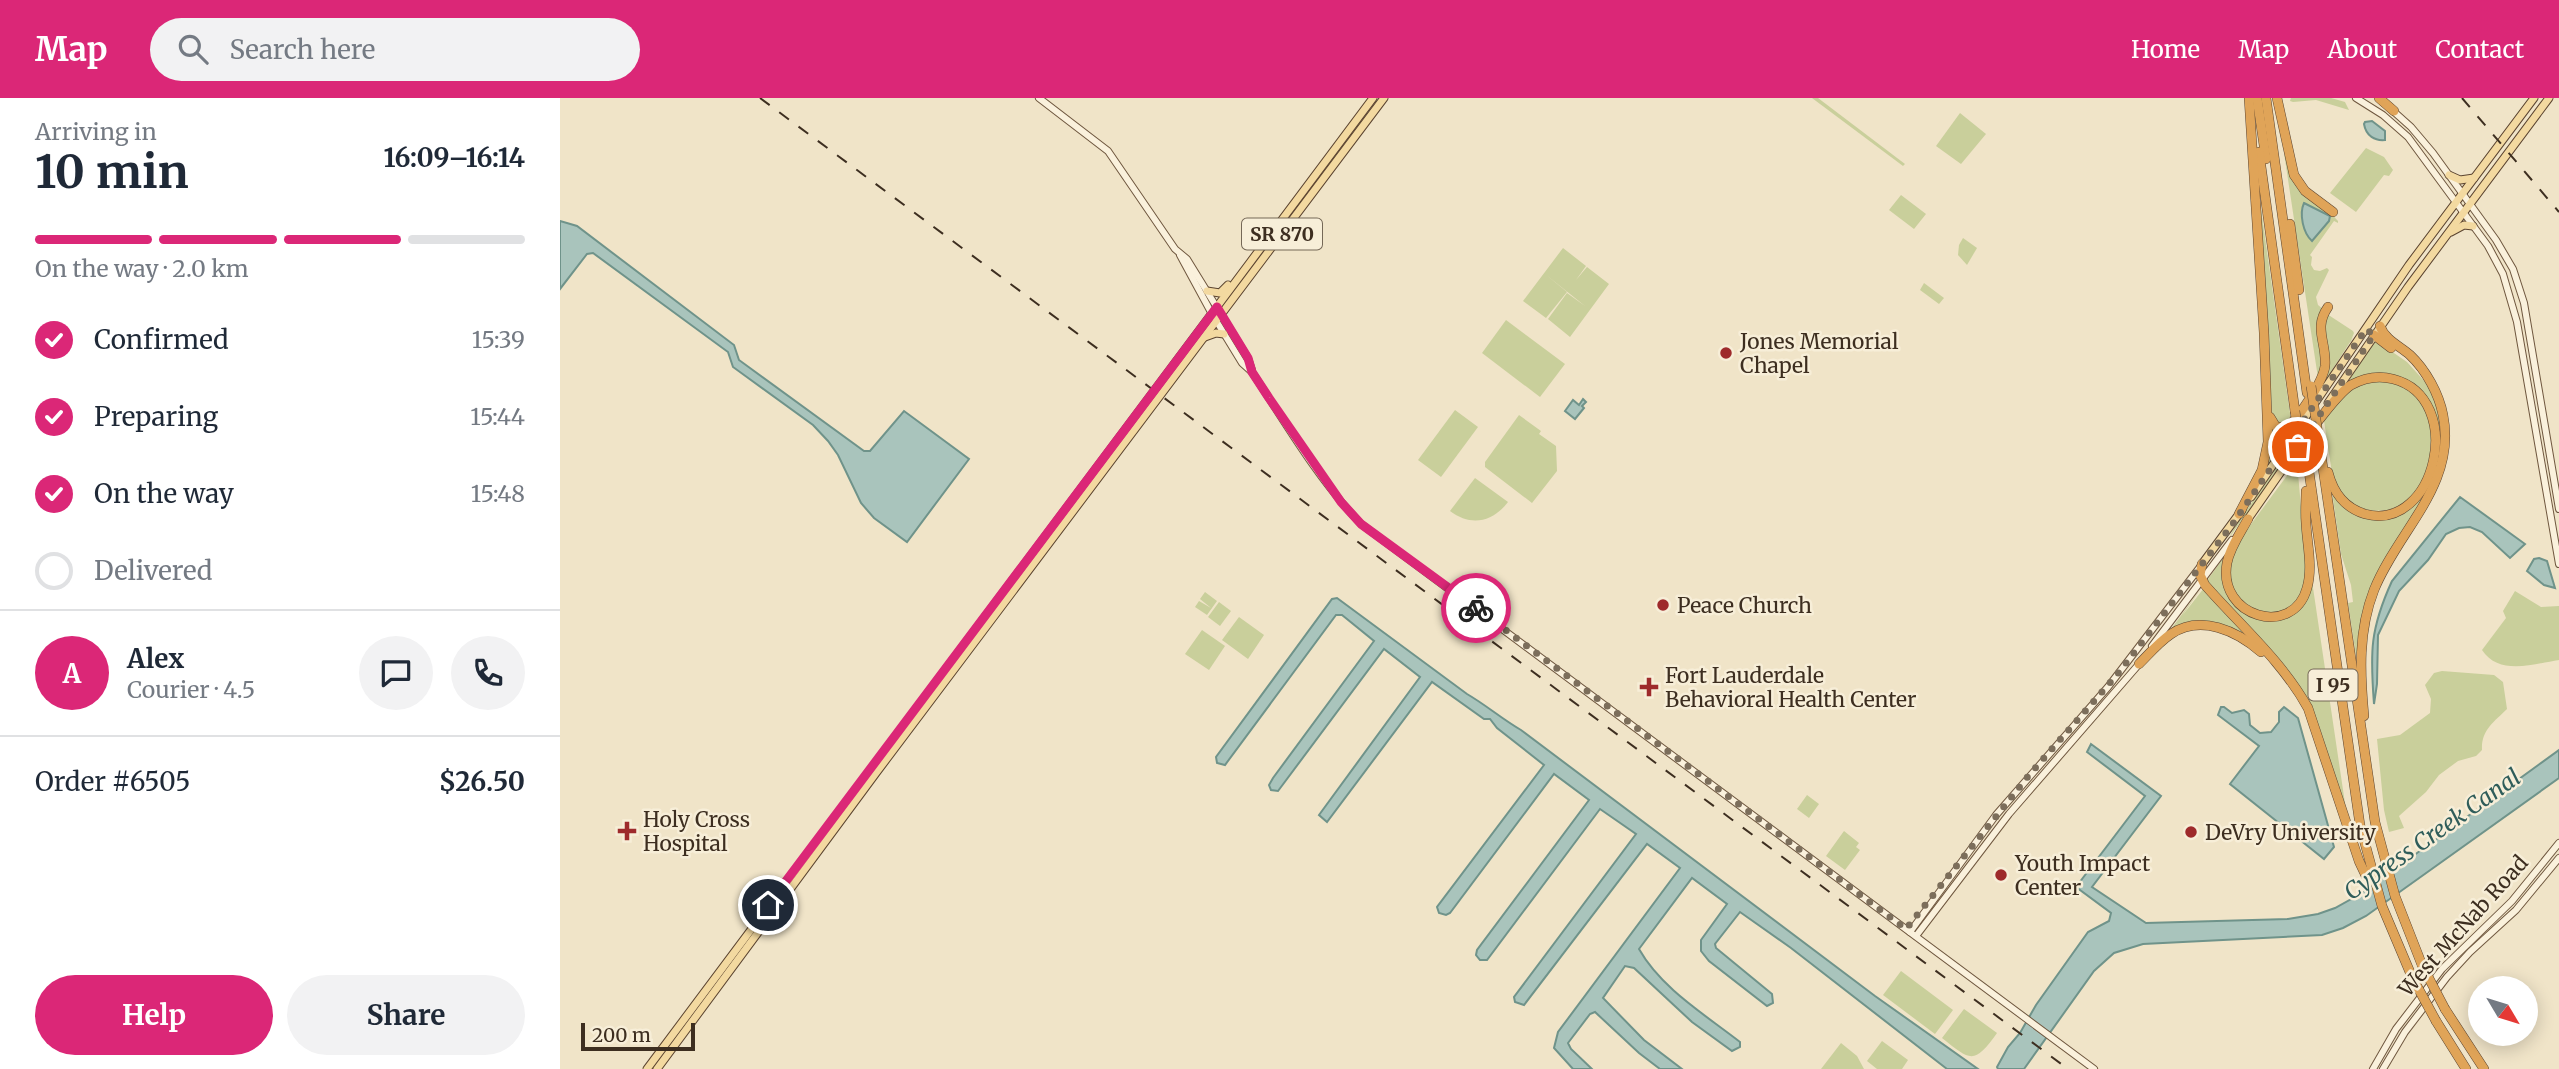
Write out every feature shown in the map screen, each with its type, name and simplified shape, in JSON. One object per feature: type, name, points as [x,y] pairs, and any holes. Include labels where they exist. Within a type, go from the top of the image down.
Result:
[{"type":"highway","points":[[2250,98],[2267,391],[2267,455],[2228,558],[2228,587],[2235,601],[2248,612],[2265,617],[2279,615],[2299,603],[2308,582],[2306,491]]},
{"type":"highway","name":"I 95","points":[[2250,98],[2305,462],[2306,491],[2349,797],[2390,913],[2459,1069]]},
{"type":"highway","points":[[2257,98],[2297,407]]},
{"type":"highway","points":[[2266,98],[2309,390]]},
{"type":"highway","name":"I 95","points":[[2272,98],[2309,390],[2372,808],[2376,871],[2415,974],[2438,1017],[2484,1069]]},
{"type":"highway","points":[[2277,98],[2294,175],[2305,191],[2333,212]]},
{"type":"highway","points":[[2379,98],[2394,111]]},
{"type":"highway","points":[[2267,391],[2272,422],[2276,427],[2286,428],[2323,376],[2325,358],[2320,325],[2328,307]]},
{"type":"highway","points":[[2363,753],[2361,652],[2367,612],[2382,572],[2432,492],[2444,458],[2446,437],[2444,416],[2428,378],[2414,359],[2385,335],[2380,326]]},
{"type":"highway","points":[[2368,335],[2407,359],[2428,378]]},
{"type":"highway","points":[[2308,433],[2346,389],[2360,381],[2376,377],[2400,382],[2418,393],[2431,412],[2435,433],[2432,466],[2419,493],[2401,510],[2381,516],[2361,513],[2339,497],[2317,444]]},
{"type":"highway","points":[[2317,444],[2360,775],[2376,871]]},
{"type":"highway","points":[[2305,462],[2351,774],[2376,871]]},
{"type":"highway","points":[[2202,564],[2202,580],[2297,689],[2314,721],[2358,861],[2376,871]]},
{"type":"highway","points":[[2139,663],[2172,633],[2202,625],[2237,635],[2278,666]]},
{"type":"highway","points":[[2438,1017],[2466,1069]]},
{"type":"highway","points":[[2438,1017],[2477,1069]]},
{"type":"main road","points":[[1039,98],[1108,151],[1180,255],[1219,319],[1248,358],[1252,372]]},
{"type":"main road","name":"SR 870","points":[[657,1069],[1303,206],[1304,197],[1373,98]]},
{"type":"main road","name":"SR 870","points":[[647,1069],[1292,206],[1384,98]]},
{"type":"main road","points":[[2356,98],[2383,115],[2405,134],[2498,264],[2512,300],[2559,564]]},
{"type":"main road","points":[[2373,98],[2394,111],[2418,135],[2508,259],[2524,303],[2559,509]]},
{"type":"main road","points":[[1911,932],[2003,820],[2139,663],[2202,580],[2462,194],[2533,98]]},
{"type":"main road","points":[[1911,932],[1996,815],[2108,687],[2202,564],[2244,516],[2308,433],[2368,335],[2380,326],[2549,98]]},
{"type":"main road","points":[[2449,175],[2460,180],[2474,177]]},
{"type":"main road","points":[[1277,240],[1279,230],[1292,206]]},
{"type":"main road","points":[[2448,234],[2463,225],[2473,226]]},
{"type":"main road","points":[[1265,257],[1264,251],[1272,239],[1272,233]]},
{"type":"main road","points":[[1180,255],[1187,259],[1207,292],[1214,311]]},
{"type":"main road","points":[[1207,292],[1220,293],[1230,283],[1235,282]]},
{"type":"main road","points":[[1219,319],[1224,334],[1242,362],[1252,372],[1324,480],[1361,524],[2094,1069]]},
{"type":"main road","points":[[1205,338],[1211,334],[1224,334]]},
{"type":"main road","points":[[1102,474],[1102,467],[1112,446]]},
{"type":"main road","points":[[1046,535],[1047,548]]},
{"type":"main road","points":[[1038,545],[1039,559]]},
{"type":"main road","points":[[2003,820],[2002,816],[2009,800]]},
{"type":"main road","points":[[1994,832],[1998,819],[1996,815]]},
{"type":"main road","name":"West McNab Road","points":[[2373,1069],[2396,1029],[2447,963],[2512,901],[2559,843]]},
{"type":"main road","name":"West McNab Road","points":[[2383,1069],[2405,1032],[2447,977],[2521,904],[2559,858]]},
{"type":"main road","points":[[749,945],[751,928]]},
{"type":"green space","points":[[1812,98],[1818,98],[1905,164],[1903,166]]},
{"type":"green space","points":[[2291,98],[2331,98],[2345,102],[2349,110],[2316,100],[2293,102],[2290,101]]},
{"type":"green space","points":[[1960,113],[1986,134],[1961,164],[1936,146]]},
{"type":"green space","points":[[2366,148],[2384,157],[2393,170],[2389,176],[2384,175],[2356,212],[2330,193]]},
{"type":"green space","points":[[2284,153],[2290,170],[2338,221],[2334,221],[2310,255],[2314,270],[2329,270],[2316,297],[2318,305],[2323,309],[2322,364],[2318,378]]},
{"type":"green space","points":[[1901,195],[1926,214],[1914,229],[1889,210]]},
{"type":"green space","points":[[2259,209],[2291,420],[2282,426],[2272,418]]},
{"type":"green space","points":[[1963,238],[1977,248],[1967,265],[1958,255]]},
{"type":"green space","points":[[1563,248],[1586,266],[1576,280],[1587,267],[1609,284],[1570,337],[1548,319],[1567,293],[1585,306],[1545,274],[1567,292],[1546,318],[1523,301]]},
{"type":"green space","points":[[1924,283],[1944,298],[1939,304],[1920,290]]},
{"type":"green space","points":[[2327,314],[2354,333],[2323,384],[2327,377],[2322,324]]},
{"type":"green space","points":[[1506,320],[1565,364],[1540,397],[1482,353]]},
{"type":"green space","points":[[2375,340],[2407,362],[2427,384],[2436,401],[2443,434],[2433,482],[2383,564],[2356,656],[2348,603],[2353,602],[2351,585],[2341,554],[2332,492],[2344,505],[2392,516],[2430,478],[2433,412],[2394,377],[2346,385]]},
{"type":"green space","points":[[2367,381],[2395,382],[2414,391],[2432,423],[2429,469],[2414,496],[2396,510],[2366,511],[2350,502],[2338,490],[2332,473],[2324,421],[2345,392]]},
{"type":"green space","points":[[1455,410],[1478,427],[1441,477],[1418,460]]},
{"type":"green space","points":[[1519,415],[1556,446],[1557,471],[1532,503],[1485,467],[1485,462]]},
{"type":"green space","points":[[2270,427],[2292,430],[2266,467],[2271,459],[2268,458]]},
{"type":"green space","points":[[2287,452],[2290,454],[2229,538],[2234,528]]},
{"type":"green space","points":[[2297,462],[2306,563],[2306,577],[2299,599],[2288,610],[2272,615],[2249,610],[2231,587],[2231,564],[2237,543]]},
{"type":"green space","points":[[1475,478],[1508,502],[1496,514],[1481,520],[1466,519],[1450,511]]},
{"type":"green space","points":[[2227,553],[2226,562],[2221,562],[2226,563],[2239,607],[2284,615],[2312,581],[2346,810],[2314,714],[2293,677],[2266,644],[2206,582]]},
{"type":"green space","points":[[2202,587],[2182,616],[2204,588],[2260,648],[2233,631],[2179,628],[2176,623],[2178,628],[2169,632]]},
{"type":"green space","points":[[2515,591],[2541,607],[2559,606],[2559,660],[2507,666],[2489,658],[2482,650],[2506,618],[2503,611]]},
{"type":"green space","points":[[1205,592],[1217,601],[1207,615],[1195,607],[1199,601],[1211,608],[1200,599]]},
{"type":"green space","points":[[1219,602],[1231,611],[1220,626],[1208,617]]},
{"type":"green space","points":[[1239,617],[1264,635],[1248,659],[1222,640]]},
{"type":"green space","points":[[1202,630],[1225,646],[1209,670],[1185,654]]},
{"type":"green space","points":[[2442,671],[2494,675],[2503,682],[2507,709],[2486,732],[2482,750],[2476,756],[2458,761],[2439,775],[2426,792],[2399,816],[2404,828],[2389,832],[2384,810],[2377,739],[2400,735],[2430,713],[2431,699],[2425,685],[2434,673]]},
{"type":"green space","points":[[1807,795],[1819,804],[1809,818],[1797,809]]},
{"type":"green space","points":[[1844,831],[1859,843],[1856,847],[1860,850],[1845,870],[1826,856]]},
{"type":"green space","points":[[1901,971],[1953,1010],[1935,1034],[1883,995]]},
{"type":"green space","points":[[1964,1009],[1997,1033],[1977,1055],[1966,1055],[1942,1038]]},
{"type":"green space","points":[[1882,1041],[1908,1060],[1902,1069],[1877,1069],[1867,1061]]},
{"type":"green space","points":[[1841,1043],[1857,1056],[1864,1069],[1821,1069]]},
{"type":"water","points":[[2372,121],[2385,131],[2385,140],[2374,139],[2369,135],[2364,124]]},
{"type":"water","points":[[2304,203],[2330,216],[2329,221],[2312,241],[2303,223]]},
{"type":"water","points":[[560,221],[577,226],[734,345],[739,360],[864,451],[870,451],[904,411],[969,459],[907,542],[874,518],[861,503],[838,455],[813,425],[733,367],[728,352],[593,253],[587,254],[560,289]]},
{"type":"water","points":[[1583,399],[1586,402],[1582,406],[1584,408],[1575,419],[1565,411],[1573,400],[1579,405]]},
{"type":"water","points":[[2460,497],[2525,544],[2510,558],[2482,532],[2470,527],[2459,528],[2446,534],[2428,560],[2399,591],[2378,635],[2374,704],[2373,641],[2379,613],[2392,581]]},
{"type":"water","points":[[2534,559],[2547,561],[2555,588],[2544,585],[2527,571]]},
{"type":"water","points":[[1337,598],[1467,694],[1521,730],[1875,996],[1978,1069],[1947,1069],[1791,948],[1740,912],[1715,944],[1716,948],[1772,994],[1773,1003],[1767,1006],[1709,961],[1701,951],[1701,940],[1727,904],[1692,878],[1639,949],[1671,988],[1740,1042],[1740,1047],[1732,1051],[1692,1022],[1634,968],[1625,966],[1603,998],[1644,1040],[1682,1069],[1660,1069],[1595,1012],[1590,1014],[1568,1043],[1592,1069],[1573,1069],[1554,1048],[1558,1032],[1680,868],[1647,844],[1524,1005],[1515,1002],[1514,997],[1636,834],[1600,809],[1487,960],[1480,960],[1476,955],[1477,950],[1589,800],[1554,774],[1450,913],[1439,913],[1437,907],[1544,765],[1497,728],[1490,719],[1484,719],[1432,682],[1327,822],[1319,815],[1420,677],[1384,649],[1278,791],[1271,790],[1269,785],[1273,778],[1374,641],[1342,615],[1336,615],[1225,765],[1217,763],[1216,757],[1332,599]]},
{"type":"water","points":[[2221,707],[2232,713],[2244,710],[2249,714],[2250,725],[2260,733],[2271,732],[2279,722],[2279,712],[2284,707],[2298,718],[2334,847],[2324,859],[2230,784],[2259,746],[2218,715]]},
{"type":"water","points":[[2091,744],[2161,796],[2092,887],[2146,923],[2288,919],[2318,914],[2362,893],[2559,750],[2559,778],[2366,916],[2343,928],[2322,935],[2143,944],[2114,953],[2094,971],[2024,1069],[1998,1069],[2008,1047],[2088,932],[2109,921],[2111,913],[2076,887],[2145,796],[2087,752]]},
{"type":"railway","points":[[760,98],[2068,1069]]},
{"type":"railway","points":[[2462,98],[2559,212]]},
{"type":"way so far","points":[[1476,608],[1906,929],[2030,774],[2116,676],[2232,525],[2366,329],[2374,335],[2298,447]]},
{"type":"place","name":"Jones Memorial Chapel","points":[[1726,353]]},
{"type":"place","name":"Peace Church","points":[[1663,605]]},
{"type":"place","name":"Fort Lauderdale Behavioral Health Center","points":[[1649,687]]},
{"type":"place","name":"Holy Cross Hospital","points":[[627,831]]},
{"type":"place","name":"DeVry University","points":[[2191,832]]},
{"type":"place","name":"Youth Impact Center","points":[[2001,875]]},
{"type":"route","points":[[768,905],[1217,307],[1248,358],[1252,372],[1341,502],[1361,524],[1476,608]]},
{"type":"water label","name":"Cypress Creek Canal","points":[[2432,834]]}]
